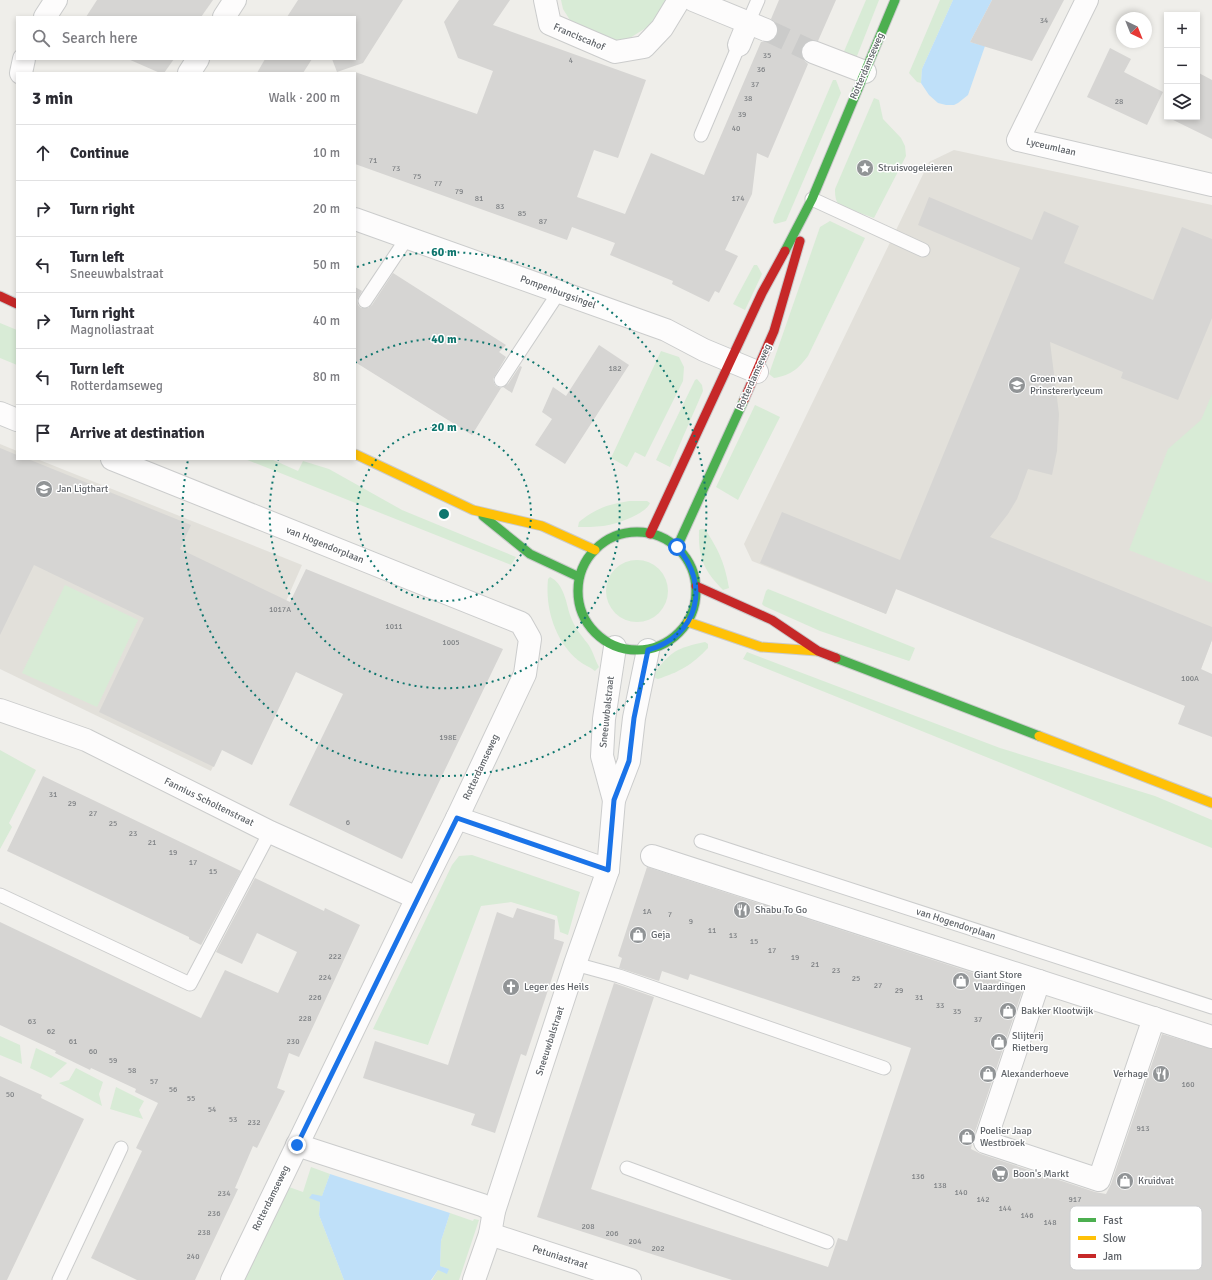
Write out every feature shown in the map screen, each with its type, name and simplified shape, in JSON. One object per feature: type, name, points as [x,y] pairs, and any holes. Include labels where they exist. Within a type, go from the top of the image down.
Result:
[{"type":"street","points":[[46,16],[56,0]]},
{"type":"street","points":[[225,16],[235,0]]},
{"type":"street","name":"Franciscahof","points":[[545,0],[550,24],[615,52],[644,48],[662,28],[679,0]]},
{"type":"street","points":[[693,0],[757,26],[739,45]]},
{"type":"street","name":"Rotterdamseweg","points":[[650,534],[762,292],[812,199],[895,0]]},
{"type":"street","name":"Lyceumlaan","points":[[1087,0],[1018,140],[1212,185]]},
{"type":"street","points":[[814,52],[865,72]]},
{"type":"street","points":[[21,72],[24,60]]},
{"type":"street","points":[[190,72],[197,60]]},
{"type":"street","name":"Rotterdamseweg","points":[[677,547],[757,372],[774,331],[812,199]]},
{"type":"street","name":"Pompenburgsingel","points":[[356,219],[666,330],[704,350],[757,372]]},
{"type":"street","points":[[0,296],[16,304]]},
{"type":"street","points":[[0,413],[16,420]]},
{"type":"street","points":[[356,454],[479,512],[542,526],[595,550]]},
{"type":"street","name":"van Hogendorplaan","points":[[114,460],[521,623],[530,639]]},
{"type":"street","points":[[479,512],[530,554],[579,578]]},
{"type":"street","points":[[638,532],[659,537],[677,547],[690,565],[696,586],[696,599],[693,611],[688,622],[680,632],[671,640],[660,646],[648,650],[637,651],[615,647],[595,634],[581,613],[578,602],[578,590],[579,578],[583,567],[595,550],[604,542],[620,535],[638,532]]},
{"type":"street","points":[[696,586],[772,620],[818,651],[1212,803]]},
{"type":"street","points":[[688,622],[761,647],[818,651]]},
{"type":"street","name":"Rotterdamseweg","points":[[232,1280],[457,818],[525,674],[530,639]]},
{"type":"street","name":"Sneeuwbalstraat","points":[[614,800],[602,756],[604,718],[615,647]]},
{"type":"street","name":"Sneeuwbalstraat","points":[[474,1280],[490,1234],[494,1211],[575,964],[608,870],[614,800],[629,761],[634,718],[648,650]]},
{"type":"street","name":"Fannius Scholtenstraat","points":[[0,710],[86,740],[270,832],[417,898]]},
{"type":"street","points":[[457,818],[608,870]]},
{"type":"street","points":[[652,856],[1034,979],[1062,980],[1212,1037]]},
{"type":"street","points":[[1034,979],[985,1142],[1099,1180],[1144,1010]]},
{"type":"street","points":[[297,1145],[494,1211]]},
{"type":"street","name":"Petuniastraat","points":[[490,1234],[630,1280]]},
{"type":"lane","points":[[757,26],[758,0]]},
{"type":"lane","points":[[701,135],[739,45]]},
{"type":"lane","points":[[812,199],[923,250]]},
{"type":"lane","points":[[364,300],[407,238]]},
{"type":"lane","points":[[501,380],[559,292]]},
{"type":"lane","points":[[0,895],[190,984],[270,832]]},
{"type":"lane","name":"van Hogendorplaan","points":[[701,841],[1212,1007]]},
{"type":"lane","points":[[575,964],[619,976],[884,1068]]},
{"type":"lane","points":[[59,1280],[121,1148]]},
{"type":"lane","points":[[627,1168],[827,1242]]},
{"type":"shaded area","name":"Groen van Prinstererlyceum","points":[[954,150],[1212,205],[1212,640],[1201,669],[896,589],[886,614],[752,561],[744,544],[929,162]]},
{"type":"shaded area","points":[[0,444],[16,451],[16,460],[40,460],[302,565],[211,771],[0,669]]},
{"type":"green space","points":[[561,0],[672,0],[649,26],[625,41],[603,39],[575,28],[563,9]]},
{"type":"green space","points":[[866,0],[879,0],[857,56],[853,59],[842,56]]},
{"type":"green space","points":[[940,0],[953,0],[922,69],[921,83],[917,82],[909,73]]},
{"type":"green space","points":[[833,80],[836,80],[841,93],[786,221],[775,224],[773,222],[774,218]]},
{"type":"green space","points":[[874,98],[879,100],[883,119],[901,138],[905,146],[906,156],[874,218],[837,202],[835,197],[835,189]]},
{"type":"green space","points":[[830,221],[865,238],[808,356],[794,371],[774,378],[769,374],[820,227]]},
{"type":"green space","points":[[754,265],[757,265],[762,274],[745,310],[733,304]]},
{"type":"green space","points":[[0,323],[16,330],[16,365],[0,358]]},
{"type":"green space","points":[[661,351],[679,357],[684,367],[683,381],[645,457],[635,452],[627,467],[611,458]]},
{"type":"green space","points":[[697,379],[702,385],[703,391],[670,467],[656,460],[695,380]]},
{"type":"green space","points":[[1212,394],[1212,583],[1129,550],[1168,449],[1201,420]]},
{"type":"green space","points":[[755,405],[780,417],[738,500],[716,487]]},
{"type":"green space","points":[[248,460],[273,460],[298,471],[303,461],[329,469],[402,510],[516,557],[511,565]]},
{"type":"green space","points":[[629,501],[647,501],[650,503],[637,515],[615,524],[594,527],[578,527],[579,522],[591,513],[614,504]]},
{"type":"green space","points":[[705,529],[717,550],[723,563],[729,588],[723,590],[711,577],[707,570],[701,556],[699,530]]},
{"type":"green space","points":[[637,560],[649,562],[659,569],[666,579],[668,591],[666,603],[659,613],[649,620],[637,622],[625,620],[615,613],[608,603],[606,591],[608,579],[615,569],[625,562]]},
{"type":"green space","points":[[550,577],[555,580],[561,589],[566,599],[570,615],[578,631],[591,650],[599,667],[595,671],[571,653],[564,644],[553,624],[547,590],[548,579]]},
{"type":"green space","points":[[65,585],[138,620],[97,707],[22,673]]},
{"type":"green space","points":[[768,589],[915,648],[910,660],[909,661],[820,631],[764,606],[762,604]]},
{"type":"green space","points":[[705,642],[708,644],[708,648],[691,663],[672,674],[658,679],[655,678],[654,674],[670,655],[681,648]]},
{"type":"green space","points":[[747,652],[1000,748],[1155,796],[1212,820],[1212,848],[743,659]]},
{"type":"green space","points":[[0,750],[36,770],[9,823],[12,827],[0,849]]},
{"type":"green space","points":[[472,855],[580,892],[568,935],[560,932],[557,916],[511,902],[481,906],[428,1045],[373,1029],[452,865],[459,856]]},
{"type":"green space","points":[[0,1036],[20,1045],[22,1064],[0,1055]]},
{"type":"green space","points":[[36,1048],[67,1063],[51,1078],[30,1068]]},
{"type":"green space","points":[[76,1068],[103,1082],[99,1094],[102,1106],[59,1083],[69,1080]]},
{"type":"green space","points":[[116,1087],[144,1101],[139,1110],[143,1119],[110,1109]]},
{"type":"green space","points":[[311,1167],[330,1174],[320,1202],[319,1215],[344,1280],[244,1280],[289,1187],[303,1192]]},
{"type":"green space","points":[[450,1213],[473,1221],[474,1219],[479,1220],[459,1280],[432,1280],[438,1270],[448,1269],[440,1266],[441,1241]]},
{"type":"water","points":[[953,0],[992,0],[970,42],[985,46],[968,95],[954,105],[946,105],[938,103],[929,95],[921,83],[922,69]]},
{"type":"water","points":[[330,1174],[450,1213],[441,1241],[440,1266],[449,1269],[447,1274],[438,1270],[431,1280],[344,1280],[319,1215],[320,1202],[309,1198],[312,1194],[322,1196]]},
{"type":"building","points":[[97,0],[213,0],[202,16],[87,16]]},
{"type":"building","points":[[298,0],[403,0],[363,63],[337,72],[332,60],[356,60],[356,16],[288,16]]},
{"type":"building","points":[[459,0],[510,0],[493,25],[646,80],[618,158],[594,150],[577,197],[625,214],[651,153],[704,175],[761,42],[774,40],[777,35],[778,28],[776,23],[771,19],[779,0],[836,0],[818,41],[811,40],[805,43],[802,47],[801,54],[808,64],[768,158],[757,153],[752,194],[725,250],[738,256],[719,293],[715,291],[709,302],[672,284],[673,281],[610,255],[615,243],[572,227],[567,240],[356,164],[356,72],[477,114],[493,71],[458,58],[444,22]]},
{"type":"building","points":[[992,0],[1064,0],[1032,61],[970,42]]},
{"type":"building","points":[[1110,48],[1131,59],[1124,72],[1163,92],[1147,125],[1087,97]]},
{"type":"building","points":[[130,60],[173,60],[165,72],[158,72]]},
{"type":"building","points":[[264,60],[311,60],[304,72],[258,72]]},
{"type":"building","points":[[1200,74],[1212,80],[1212,139],[1173,120],[1200,120]]},
{"type":"building","points":[[929,197],[1032,240],[1044,211],[1079,226],[1064,263],[1153,300],[1182,227],[1212,239],[1212,318],[1178,400],[1121,378],[1123,372],[1050,342],[1059,414],[1057,451],[1052,475],[1028,469],[1017,499],[1008,514],[990,537],[1212,627],[1212,640],[1201,669],[1212,674],[1212,737],[1178,724],[1185,706],[896,589],[886,614],[760,563],[782,512],[900,560],[1020,268],[918,225]]},
{"type":"building","points":[[393,273],[506,345],[499,352],[506,357],[493,379],[496,386],[501,388],[472,435],[356,363],[356,288],[362,291],[357,300],[358,305],[361,308],[368,308],[372,305]]},
{"type":"building","points":[[599,345],[629,365],[565,464],[535,445],[552,419],[542,412],[553,387],[566,396]]},
{"type":"building","points":[[520,366],[522,367],[512,393],[503,387],[508,384]]},
{"type":"building","points":[[0,448],[16,455],[16,460],[30,460],[191,525],[180,549],[290,602],[306,569],[503,649],[402,859],[289,805],[343,694],[296,672],[252,765],[222,750],[214,767],[99,712],[144,618],[34,565],[0,635]]},
{"type":"building","points":[[43,776],[241,871],[201,945],[189,939],[189,937],[7,851]]},
{"type":"building","points":[[647,867],[1023,989],[973,1138],[971,1149],[981,1154],[1095,1192],[1106,1194],[1111,1184],[1162,1034],[1212,1049],[1212,1280],[732,1280],[537,1217],[614,983],[654,997],[591,1189],[828,1267],[838,1238],[847,1241],[911,1048],[690,974],[688,980],[662,971],[659,981],[619,968],[622,958],[618,956]]},
{"type":"building","points":[[255,878],[324,911],[325,908],[360,925],[299,1057],[289,1053],[277,1088],[285,1091],[257,1148],[253,1146],[235,1188],[238,1189],[195,1280],[137,1280],[91,1258],[142,1151],[136,1148],[158,1103],[135,1092],[136,1089],[91,1068],[90,1070],[55,1053],[56,1051],[0,1025],[0,922],[201,1018],[225,970],[278,993],[297,952],[257,933],[242,964],[216,952]]},
{"type":"building","name":"Leger des Heils","points":[[517,908],[555,920],[554,939],[564,942],[526,1056],[521,1054],[495,1133],[471,1125],[475,1114],[363,1078],[375,1041],[448,1065],[497,912],[513,918]]},
{"type":"building","points":[[0,1076],[42,1095],[41,1098],[84,1119],[7,1280],[0,1280]]},
{"type":"tunnel","points":[[766,30],[813,52]]},
{"type":"traffic: fast","points":[[785,251],[812,199],[895,0]]},
{"type":"traffic: fast","points":[[677,547],[744,400]]},
{"type":"traffic: fast","points":[[483,516],[530,554],[579,577]]},
{"type":"traffic: fast","points":[[637,532],[660,536],[679,549],[692,568],[696,591],[692,614],[679,633],[660,646],[637,650],[614,646],[595,633],[582,614],[578,591],[582,568],[595,549],[614,536],[637,532]]},
{"type":"traffic: fast","points":[[836,658],[1039,736]]},
{"type":"traffic: slow","points":[[356,454],[473,510],[542,526],[595,550]]},
{"type":"traffic: slow","points":[[688,622],[761,647],[817,651]]},
{"type":"traffic: slow","points":[[1039,736],[1212,803]]},
{"type":"traffic: jam","points":[[744,400],[774,331],[800,241]]},
{"type":"traffic: jam","points":[[650,534],[762,293],[785,251]]},
{"type":"traffic: jam","points":[[0,296],[16,304]]},
{"type":"traffic: jam","points":[[696,586],[772,620],[818,651],[836,658]]},
{"type":"place","name":"Struisvogeleieren","points":[[865,168]]},
{"type":"place","name":"Groen van Prinstererlyceum","points":[[1017,385]]},
{"type":"place","name":"Jan Ligthart","points":[[44,489]]},
{"type":"place","name":"Shabu To Go","points":[[742,910]]},
{"type":"place","name":"Geja","points":[[638,935]]},
{"type":"place","name":"Giant Store Vlaardingen","points":[[961,981]]},
{"type":"place","name":"Leger des Heils","points":[[511,987]]},
{"type":"place","name":"Bakker Klootwijk","points":[[1008,1011]]},
{"type":"place","name":"Slijterij Rietberg","points":[[999,1042]]},
{"type":"place","name":"Alexanderhoeve","points":[[988,1074]]},
{"type":"place","name":"Verhage","points":[[1161,1074]]},
{"type":"place","name":"Poelier Jaap Westbroek","points":[[967,1137]]},
{"type":"place","name":"Boon's Markt","points":[[1000,1174]]},
{"type":"place","name":"Kruidvat","points":[[1125,1181]]},
{"type":"route","points":[[297,1145],[457,818],[608,870],[614,800],[629,761],[634,718],[648,650],[671,640],[680,632],[688,622],[696,599],[694,575],[690,565],[677,547]]}]
